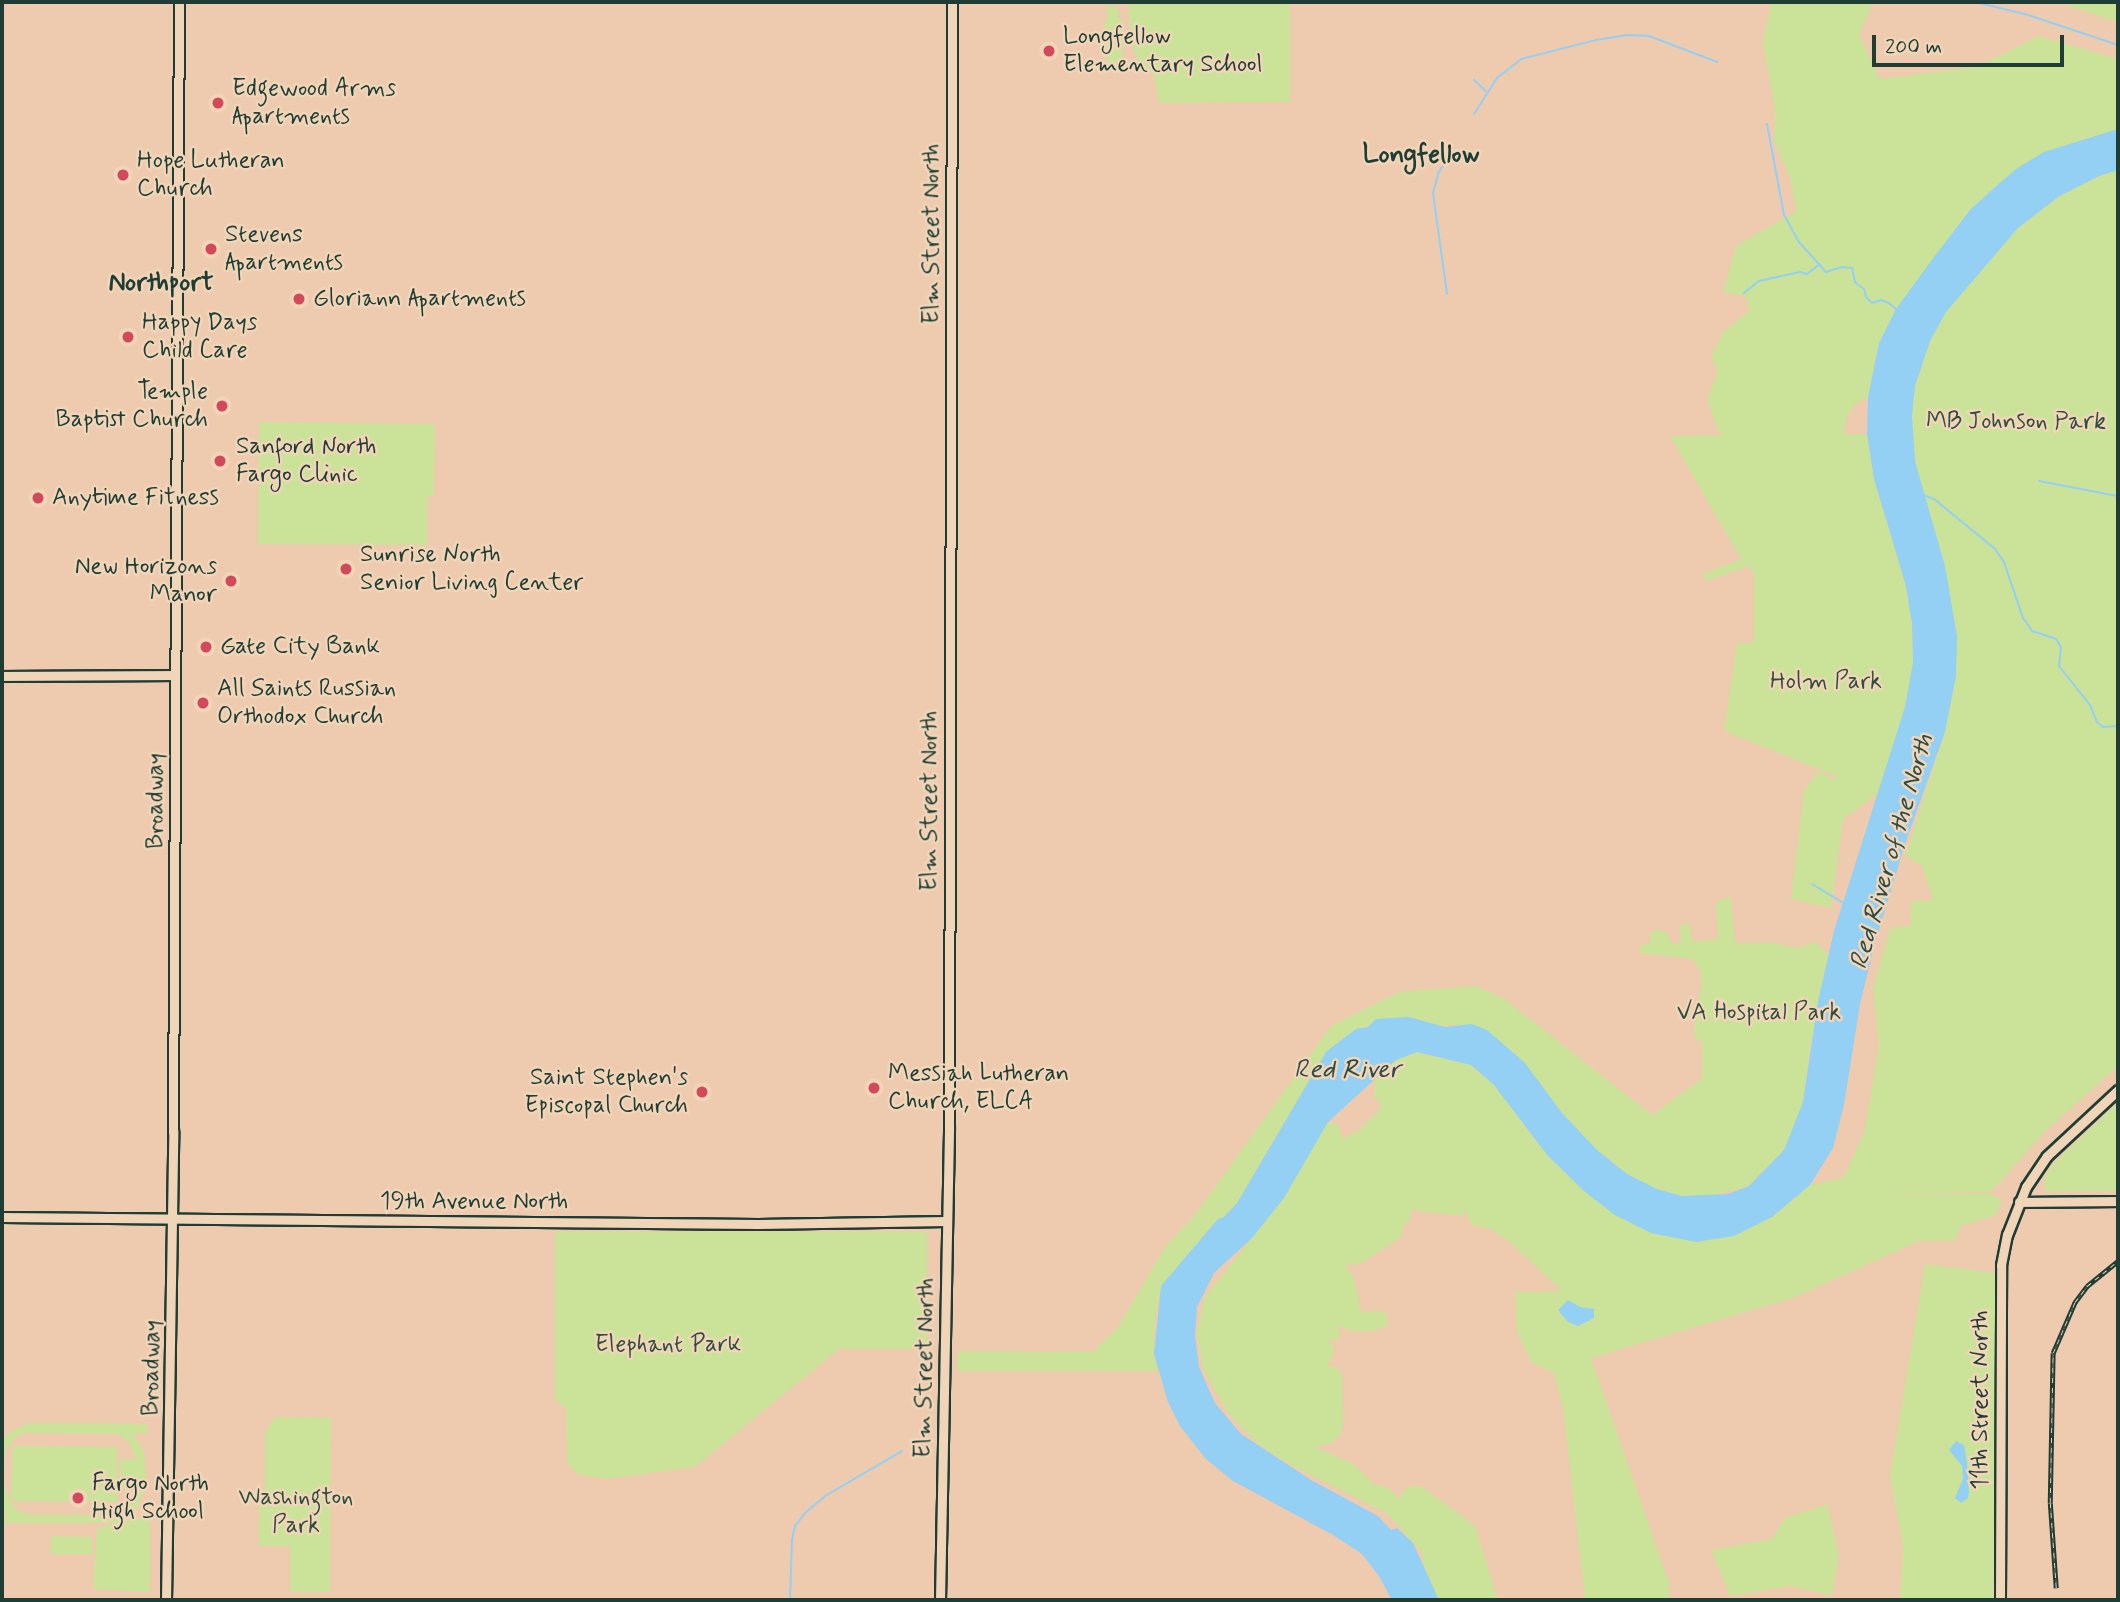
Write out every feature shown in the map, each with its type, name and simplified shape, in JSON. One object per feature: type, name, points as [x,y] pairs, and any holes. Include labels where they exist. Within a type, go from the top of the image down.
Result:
[{"type":"street","name":"Broadway","points":[[166,1600],[173,1218],[179,2]]},
{"type":"street","name":"Elm Street North","points":[[940,1600],[947,1221],[952,2]]},
{"type":"street","points":[[2,676],[176,675]]},
{"type":"street","name":"11th Street North","points":[[2000,1600],[2001,1265],[2007,1235],[2033,1174],[2053,1148],[2118,1090]]},
{"type":"street","points":[[2019,1202],[2118,1201]]},
{"type":"street","name":"19th Avenue North","points":[[2,1217],[758,1224],[947,1221]]},
{"type":"green space","points":[[1128,2],[1290,2],[1290,102],[1159,103],[1154,75],[1138,60],[1131,43]]},
{"type":"green space","name":"Holm Park","points":[[1771,2],[1873,2],[1859,35],[1880,79],[1977,67],[2039,36],[2118,59],[2118,129],[2044,152],[2016,169],[1970,210],[1896,310],[1879,343],[1868,397],[1855,404],[1847,416],[1844,434],[1867,434],[1874,479],[1906,586],[1912,624],[1913,663],[1905,707],[1880,792],[1843,819],[1831,908],[1791,899],[1804,790],[1818,771],[1835,780],[1836,776],[1724,731],[1737,643],[1754,642],[1754,575],[1749,566],[1706,581],[1703,574],[1741,559],[1670,436],[1725,435],[1718,431],[1707,398],[1718,371],[1711,357],[1723,332],[1749,311],[1746,296],[1723,292],[1736,246],[1796,211],[1790,178],[1774,141],[1775,109],[1763,44]]},
{"type":"green space","points":[[2058,2],[2118,2],[2118,22],[2093,14]]},
{"type":"green space","points":[[1107,6],[1118,7],[1119,19],[1123,20],[1123,66],[1107,64],[1104,23],[1107,20]]},
{"type":"green space","name":"MB Johnson Park","points":[[2118,170],[2118,1066],[2046,1130],[1991,1192],[1877,1195],[1994,1194],[2002,1201],[1996,1215],[1961,1226],[1955,1241],[1919,1241],[1793,1298],[1591,1358],[1669,1583],[1670,1600],[1585,1600],[1563,1407],[1554,1373],[1531,1362],[1517,1332],[1515,1292],[1562,1291],[1512,1244],[1489,1228],[1472,1225],[1465,1210],[1462,1216],[1411,1210],[1410,1221],[1403,1226],[1401,1237],[1362,1263],[1345,1265],[1353,1275],[1361,1312],[1383,1311],[1387,1314],[1388,1326],[1371,1331],[1351,1331],[1337,1325],[1340,1339],[1327,1340],[1334,1346],[1334,1354],[1327,1365],[1338,1368],[1342,1375],[1343,1424],[1340,1435],[1331,1443],[1315,1447],[1354,1464],[1374,1484],[1390,1489],[1398,1498],[1408,1487],[1421,1486],[1475,1526],[1498,1600],[1439,1600],[1421,1559],[1424,1555],[1388,1514],[1285,1462],[1257,1443],[1228,1413],[1203,1368],[1197,1332],[1205,1297],[1284,1198],[1328,1122],[1339,1126],[1343,1139],[1359,1130],[1382,1107],[1374,1095],[1375,1080],[1396,1060],[1417,1052],[1471,1065],[1494,1085],[1548,1156],[1584,1191],[1772,1217],[1810,1185],[1843,1178],[1864,1133],[1879,1045],[1873,988],[1890,928],[1910,926],[1911,901],[1933,900],[1922,866],[1905,856],[1945,732],[1956,676],[1926,506],[1915,461],[1912,416],[1915,386],[1930,341],[1946,312],[2018,228],[2058,197],[2099,176]]},
{"type":"green space","points":[[259,422],[435,424],[434,495],[427,496],[427,545],[258,544]]},
{"type":"green space","name":"VA Hospital Park","points":[[1731,898],[1735,943],[1774,943],[1797,948],[1815,942],[1829,955],[1810,1048],[1803,1102],[1795,1128],[1784,1150],[1749,1186],[1706,1197],[1682,1196],[1657,1189],[1627,1174],[1597,1150],[1562,1113],[1525,1063],[1491,1037],[1453,1024],[1445,1027],[1409,1017],[1397,1019],[1356,1029],[1326,1052],[1237,1203],[1224,1217],[1218,1219],[1161,1286],[1155,1321],[1154,1354],[1158,1371],[957,1371],[958,1351],[1093,1352],[1118,1327],[1165,1247],[1194,1216],[1331,1026],[1399,992],[1475,986],[1503,998],[1652,1115],[1702,1079],[1702,1042],[1694,1037],[1696,1007],[1702,987],[1700,970],[1692,959],[1640,953],[1640,945],[1650,943],[1651,932],[1659,929],[1666,932],[1672,944],[1681,943],[1680,926],[1684,924],[1689,924],[1693,942],[1718,939],[1716,902]]},
{"type":"green space","points":[[2118,1103],[2118,1191],[2045,1191],[2045,1176],[2054,1163]]},
{"type":"green space","name":"Elephant Park","points":[[555,1232],[927,1232],[927,1349],[839,1349],[695,1467],[606,1479],[577,1474],[567,1463],[566,1408],[555,1400]]},
{"type":"green space","points":[[1925,1264],[1996,1273],[1993,1600],[1900,1600],[1903,1547],[1890,1476]]},
{"type":"green space","name":"Washington Park","points":[[275,1417],[331,1418],[330,1592],[290,1592],[290,1546],[259,1546],[259,1495],[265,1495],[265,1432]]},
{"type":"green space","points":[[29,1423],[147,1424],[147,1433],[133,1433],[144,1452],[147,1484],[137,1509],[119,1522],[150,1516],[150,1592],[93,1589],[97,1529],[116,1523],[2,1523],[2,1515],[8,1514],[2,1507],[2,1478],[11,1504],[19,1511],[31,1515],[113,1515],[129,1505],[137,1490],[120,1489],[120,1459],[137,1459],[129,1442],[118,1434],[26,1433],[17,1436],[8,1446],[2,1465],[2,1441],[11,1431]]},
{"type":"green space","points":[[12,1446],[117,1447],[117,1502],[11,1501]]},
{"type":"green space","points":[[1827,1504],[1839,1555],[1832,1595],[1790,1586],[1730,1596],[1711,1550],[1772,1539],[1785,1518]]},
{"type":"green space","points":[[51,1536],[92,1537],[92,1554],[51,1554]]},
{"type":"water","name":"Red River","points":[[2118,129],[2118,170],[2099,176],[2058,197],[2018,228],[1946,312],[1930,341],[1915,386],[1912,416],[1915,461],[1945,566],[1957,636],[1956,676],[1945,732],[1906,841],[1875,943],[1860,1004],[1844,1105],[1833,1148],[1810,1185],[1772,1217],[1734,1236],[1696,1242],[1651,1233],[1615,1215],[1584,1191],[1548,1156],[1494,1085],[1471,1065],[1417,1052],[1396,1060],[1328,1122],[1284,1198],[1252,1238],[1214,1273],[1197,1307],[1195,1335],[1199,1367],[1215,1403],[1241,1434],[1311,1480],[1378,1516],[1391,1530],[1397,1528],[1413,1543],[1439,1600],[1392,1600],[1379,1576],[1362,1554],[1333,1535],[1233,1481],[1206,1459],[1180,1426],[1168,1402],[1154,1354],[1161,1286],[1218,1219],[1224,1217],[1237,1203],[1326,1052],[1356,1029],[1368,1027],[1376,1019],[1409,1017],[1445,1027],[1472,1024],[1487,1030],[1525,1063],[1562,1113],[1597,1150],[1627,1174],[1657,1189],[1682,1196],[1728,1194],[1749,1186],[1784,1150],[1803,1102],[1818,1001],[1834,931],[1905,707],[1913,663],[1912,624],[1906,586],[1874,479],[1867,434],[1868,397],[1879,343],[1896,309],[1931,261],[1970,210],[1994,188],[2016,169],[2044,152]]},
{"type":"water","points":[[1568,1300],[1580,1307],[1594,1309],[1594,1318],[1578,1326],[1568,1322],[1558,1310]]},
{"type":"water","points":[[1956,1441],[1964,1445],[1967,1462],[1969,1492],[1968,1498],[1961,1503],[1955,1498],[1963,1479],[1962,1466],[1949,1450]]},
{"type":"waterway","points":[[1975,2],[2025,14],[2118,45]]},
{"type":"waterway","points":[[1474,114],[1497,78],[1521,59],[1596,40],[1626,35],[1649,36],[1717,62]]},
{"type":"waterway","points":[[1474,80],[1486,91]]},
{"type":"waterway","points":[[1767,124],[1784,215],[1799,242],[1826,272],[1842,267],[1852,268],[1855,282],[1864,289],[1866,297],[1872,303],[1881,300],[1896,309]]},
{"type":"waterway","points":[[1447,294],[1433,193],[1438,174],[1449,156]]},
{"type":"waterway","points":[[1744,293],[1759,281],[1800,272],[1807,274],[1820,264]]},
{"type":"waterway","points":[[2039,481],[2118,496]]},
{"type":"waterway","points":[[1923,495],[1934,499],[1995,549],[2004,562],[2023,618],[2032,631],[2056,639],[2061,647],[2059,666],[2090,705],[2097,722],[2103,727],[2118,726]]},
{"type":"waterway","points":[[1812,884],[1844,903]]},
{"type":"waterway","points":[[790,1600],[795,1526],[805,1513],[825,1496],[902,1451]]},
{"type":"railway","points":[[2056,1588],[2050,1503],[2053,1353],[2075,1302],[2087,1286],[2118,1261]]},
{"type":"place","name":"Longfellow Elementary School","points":[[1049,51]]},
{"type":"place","name":"Edgewood Arms Apartments","points":[[218,103]]},
{"type":"place","name":"Hope Lutheran Church","points":[[123,175]]},
{"type":"place","name":"Stevens Apartments","points":[[211,249]]},
{"type":"place","name":"Gloriann Apartments","points":[[299,299]]},
{"type":"place","name":"Happy Days Child Care","points":[[128,337]]},
{"type":"place","name":"Temple Baptist Church","points":[[222,406]]},
{"type":"place","name":"Sanford North Fargo Clinic","points":[[220,461]]},
{"type":"place","name":"Anytime Fitness","points":[[38,498]]},
{"type":"place","name":"Sunrise North Senior Living Center","points":[[346,569]]},
{"type":"place","name":"New Horizons Manor","points":[[231,581]]},
{"type":"place","name":"Gate City Bank","points":[[206,647]]},
{"type":"place","name":"All Saints Russian Orthodox Church","points":[[203,703]]},
{"type":"place","name":"Messiah Lutheran Church, ELCA","points":[[874,1088]]},
{"type":"place","name":"Saint Stephen's Episcopal Church","points":[[702,1092]]},
{"type":"place","name":"Fargo North High School","points":[[78,1498]]},
{"type":"district","name":"Longfellow","points":[[1421,156]]},
{"type":"district","name":"Northport","points":[[161,284]]},
{"type":"water label","name":"Red River of the North","points":[[1893,852]]}]
